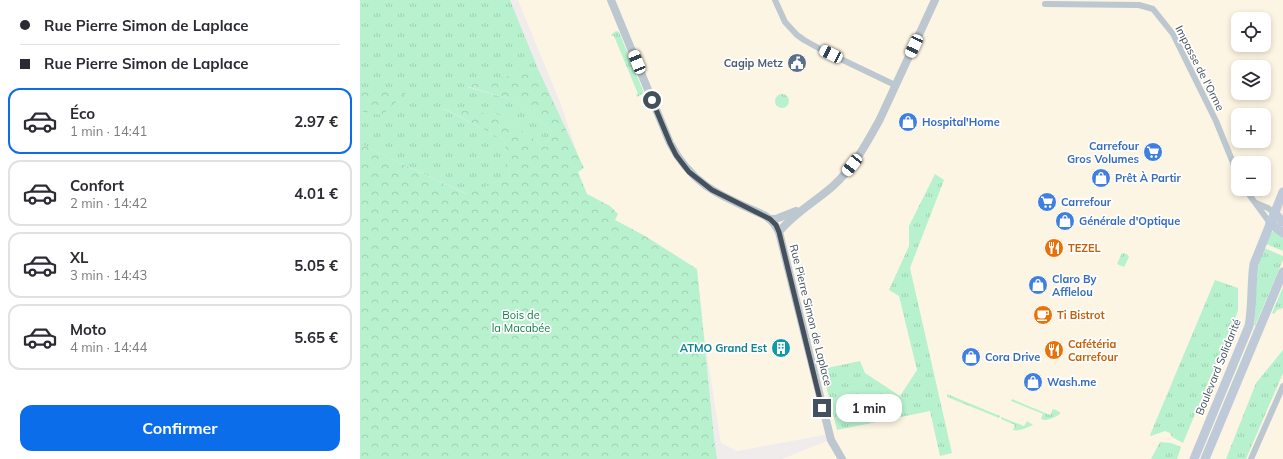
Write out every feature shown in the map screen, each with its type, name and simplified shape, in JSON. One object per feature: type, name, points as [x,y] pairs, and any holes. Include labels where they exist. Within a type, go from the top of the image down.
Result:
[{"type":"main road","name":"Boulevard Solidarité","points":[[1194,459],[1249,326],[1254,264],[1283,192]]},
{"type":"main road","points":[[1274,213],[1283,222]]},
{"type":"main road","points":[[1270,223],[1283,233]]},
{"type":"main road","name":"Boulevard Solidarité","points":[[1205,459],[1283,272]]},
{"type":"street","name":"Rue Pierre Simon de Laplace","points":[[611,0],[670,143],[681,163],[698,181],[712,190],[770,219],[776,225],[831,440],[842,459]]},
{"type":"street","points":[[775,0],[785,22],[804,40],[895,85]]},
{"type":"street","points":[[779,232],[787,222],[833,186],[857,158],[870,137],[935,0]]},
{"type":"street","name":"Impasse de l'Orme","points":[[1045,4],[1139,5],[1152,9],[1169,28],[1180,46],[1218,125],[1231,157]]},
{"type":"street","points":[[1250,196],[1270,223]]},
{"type":"street","points":[[1254,202],[1268,208],[1274,213]]},
{"type":"street","points":[[770,219],[785,216],[804,208]]},
{"type":"street","points":[[1251,459],[1283,386]]},
{"type":"shaded area","points":[[518,0],[1283,0],[1283,192],[1269,225],[1283,232],[1283,459],[782,459],[830,440],[829,434],[737,451],[721,443],[705,342],[697,269],[645,236],[615,220],[618,214],[610,206],[587,194],[578,172],[583,168],[562,107]]},
{"type":"green space","points":[[360,0],[510,0],[538,69],[467,87],[520,102],[552,131],[546,147],[499,115],[442,108],[504,140],[510,177],[467,194],[360,144]]},
{"type":"green space","points":[[616,31],[619,32],[644,93],[637,97],[636,95],[638,94],[614,36],[611,35]]},
{"type":"green space","name":"Bois de la Macabée","points":[[538,69],[584,168],[578,172],[587,194],[610,206],[618,214],[615,220],[645,236],[697,269],[717,459],[360,459],[360,144],[466,194],[510,177],[504,140],[441,107],[499,115],[546,147],[552,131],[520,102],[466,86]]},
{"type":"green space","points":[[360,88],[406,93],[382,115],[360,111]]},
{"type":"green space","points":[[782,94],[787,96],[789,101],[787,106],[782,108],[777,106],[775,101],[777,96]]},
{"type":"green space","points":[[935,174],[944,180],[910,268],[952,453],[940,456],[930,411],[837,430],[822,369],[860,361],[865,373],[900,396],[917,370],[899,296],[889,290],[909,246],[909,226]]},
{"type":"green space","points":[[1274,231],[1283,237],[1283,251],[1266,244],[1270,233]]},
{"type":"green space","points":[[1264,248],[1283,256],[1283,260],[1255,326],[1258,267]]},
{"type":"green space","points":[[1122,253],[1127,254],[1129,257],[1124,267],[1117,264]]},
{"type":"green space","points":[[1215,280],[1238,288],[1238,311],[1183,443],[1165,431],[1151,436],[1150,435]]},
{"type":"green space","points":[[1283,287],[1283,308],[1277,310],[1274,314],[1272,313]]},
{"type":"green space","points":[[1283,350],[1283,373],[1246,459],[1226,459],[1256,383]]},
{"type":"green space","points":[[947,394],[1000,416],[999,418],[947,397]]},
{"type":"green space","points":[[1012,399],[1050,415],[1053,409],[1060,412],[1060,414],[1051,419],[1043,420],[1041,419],[1043,414],[1011,401]]},
{"type":"green space","points":[[1001,417],[1024,426],[1027,421],[1033,425],[1021,430],[1013,430],[1015,425],[1001,419]]},
{"type":"green space","points":[[1160,442],[1171,443],[1181,447],[1177,459],[1151,459]]},
{"type":"place","name":"Cagip Metz","points":[[797,63]]},
{"type":"place","name":"Hospital'Home","points":[[908,122]]},
{"type":"place","name":"Carrefour Gros Volumes","points":[[1153,152]]},
{"type":"place","name":"Prêt À Partir","points":[[1101,178]]},
{"type":"place","name":"Carrefour","points":[[1047,202]]},
{"type":"place","name":"Générale d'Optique","points":[[1065,221]]},
{"type":"place","name":"TEZEL","points":[[1054,248]]},
{"type":"place","name":"Claro By Afflelou","points":[[1038,285]]},
{"type":"place","name":"Ti Bistrot","points":[[1043,315]]},
{"type":"place","name":"ATMO Grand Est","points":[[781,348]]},
{"type":"place","name":"Cafétéria Carrefour","points":[[1054,350]]},
{"type":"place","name":"Cora Drive","points":[[971,357]]},
{"type":"place","name":"Wash.me","points":[[1033,382]]},
{"type":"route","points":[[652,100],[676,155],[689,172],[705,186],[764,215],[776,225],[779,232],[822,408]]}]
